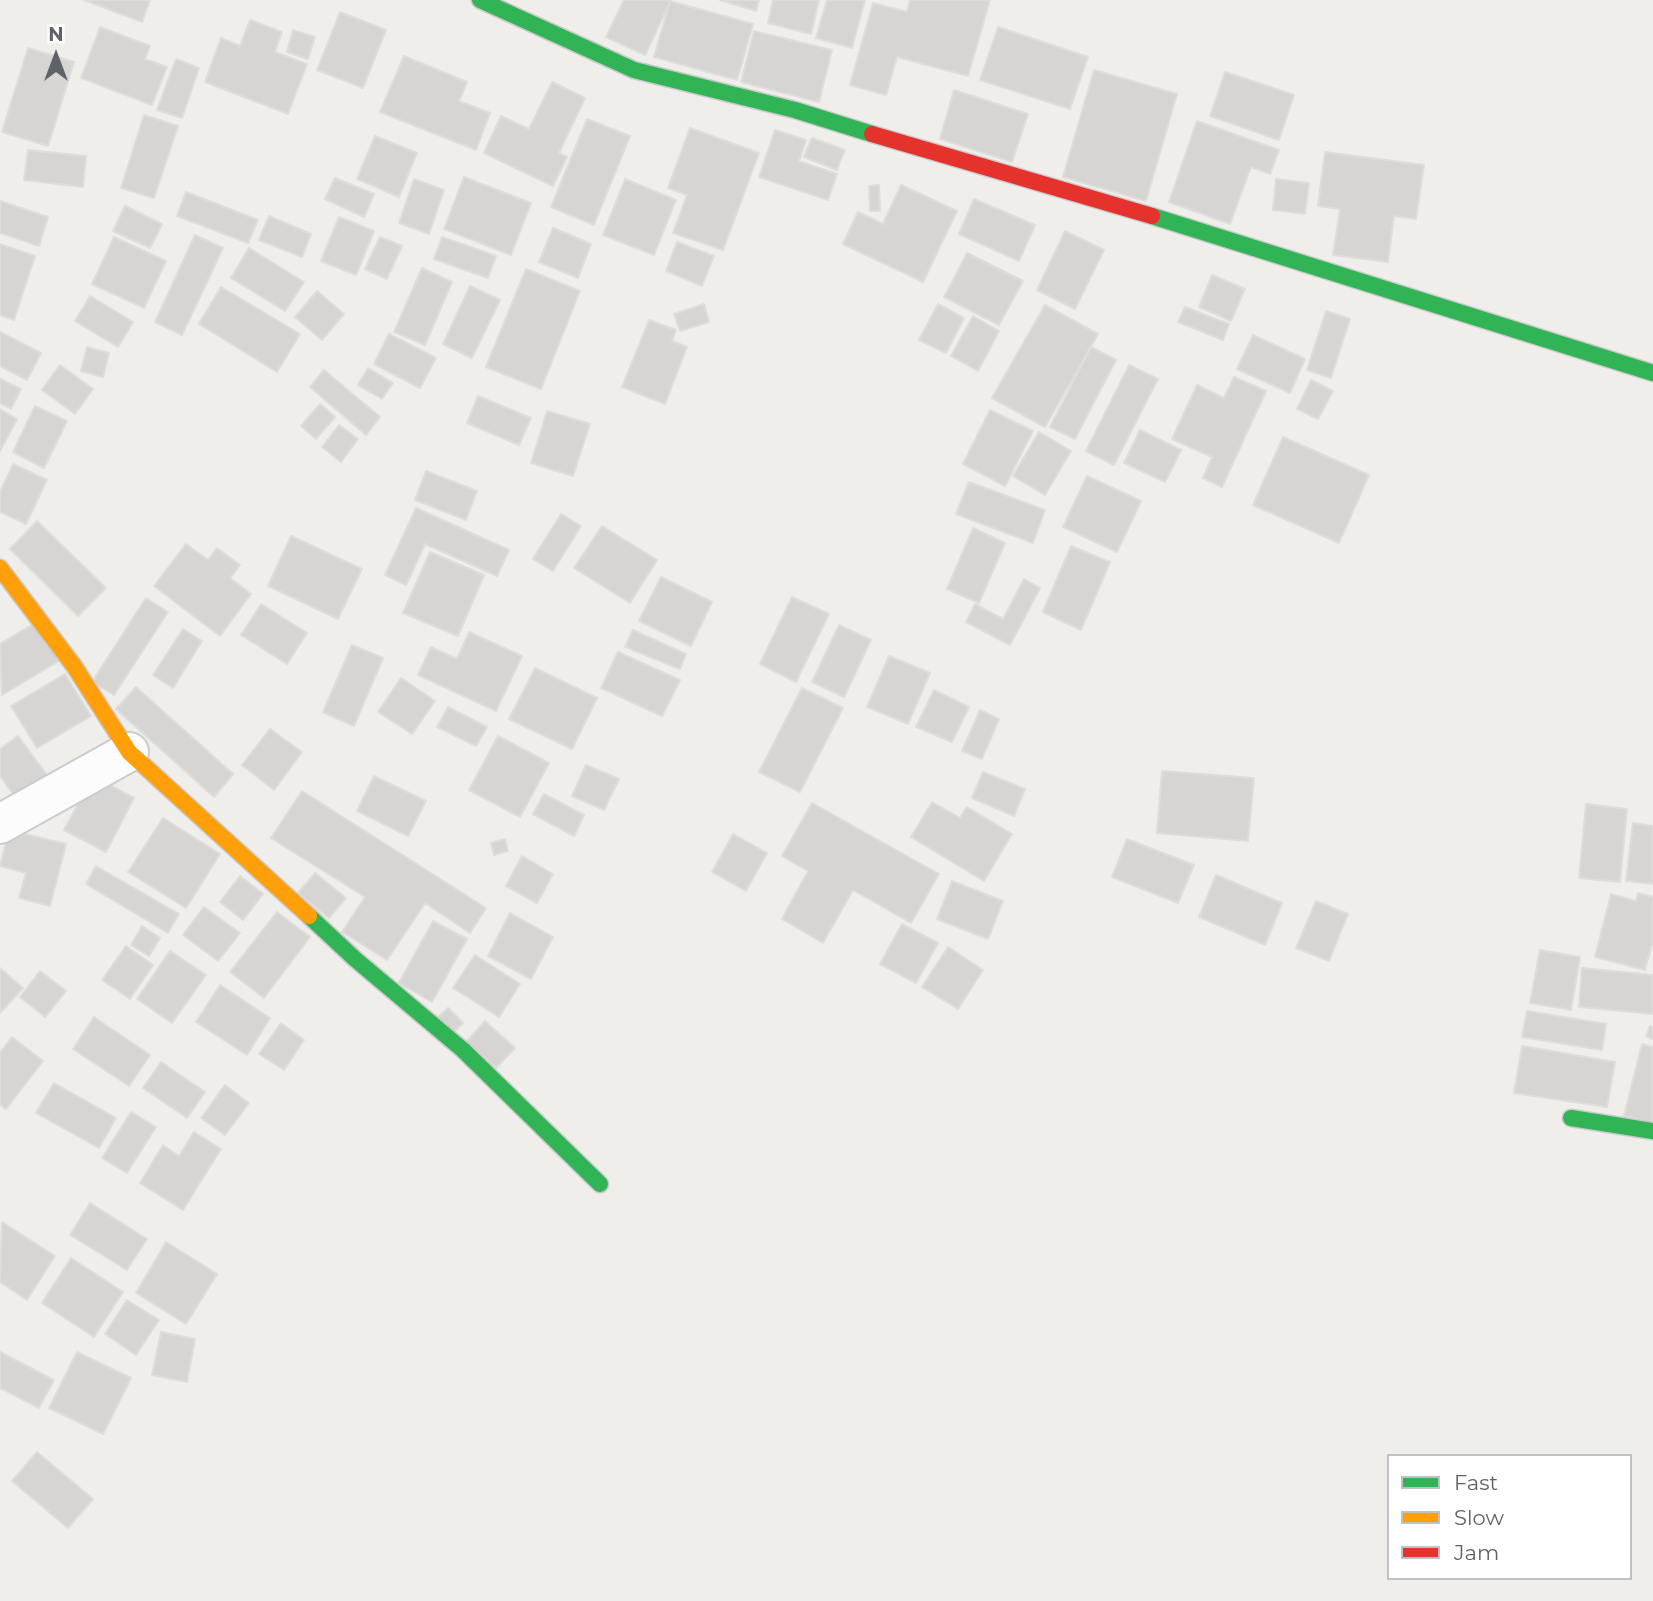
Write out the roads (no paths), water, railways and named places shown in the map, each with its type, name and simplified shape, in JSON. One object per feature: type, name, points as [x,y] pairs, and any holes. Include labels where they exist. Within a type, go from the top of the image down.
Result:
[{"type":"street","points":[[480,0],[634,70],[795,110],[1004,174],[1205,231],[1653,373]]},
{"type":"street","points":[[0,568],[74,666],[129,752],[355,958],[463,1050],[600,1184]]},
{"type":"street","points":[[0,824],[129,752]]},
{"type":"street","points":[[1571,1118],[1653,1131]]}]
